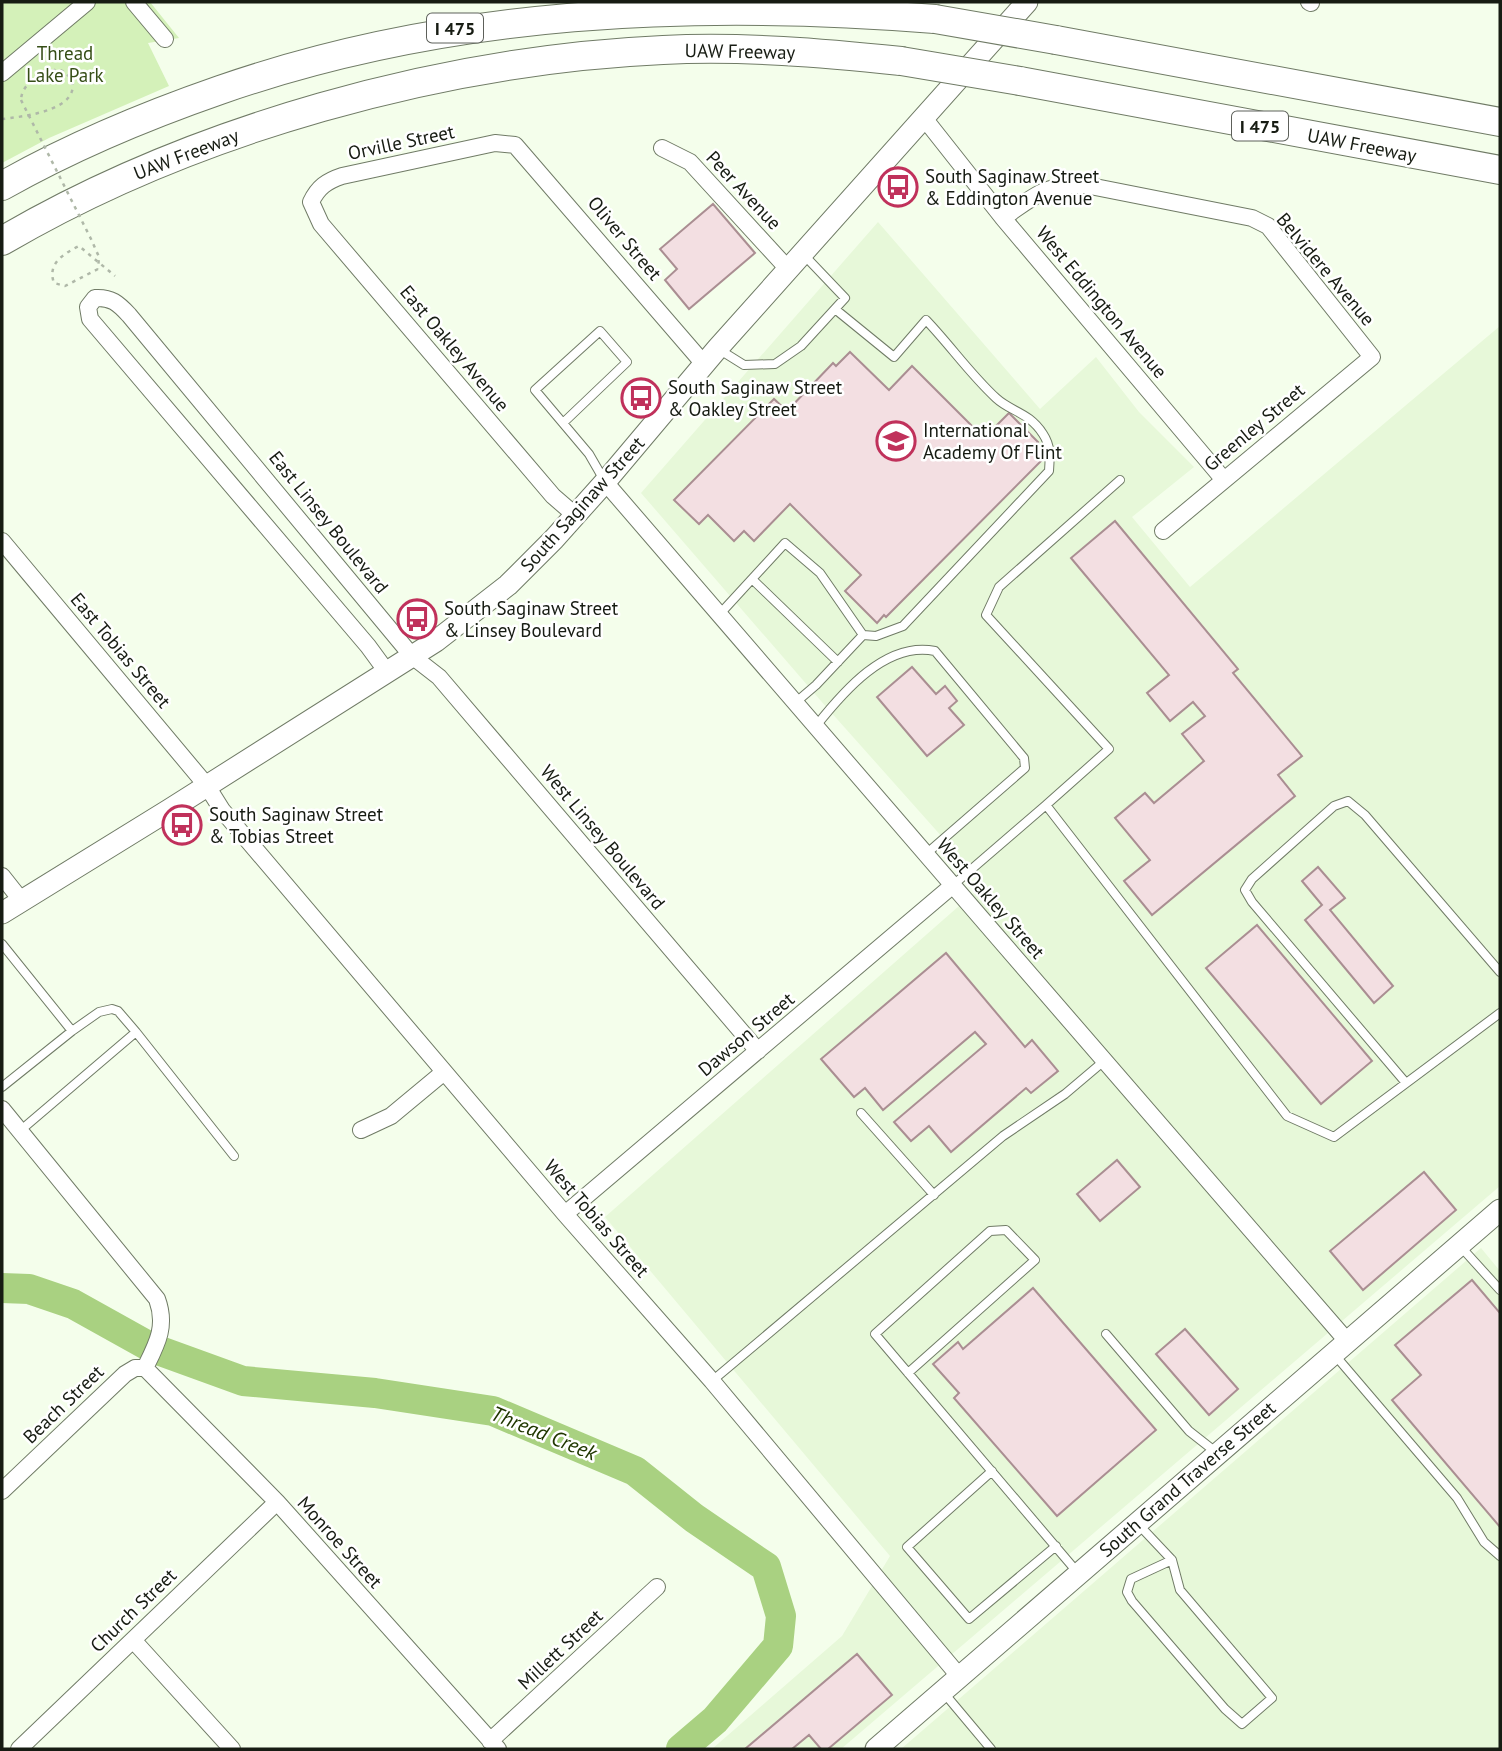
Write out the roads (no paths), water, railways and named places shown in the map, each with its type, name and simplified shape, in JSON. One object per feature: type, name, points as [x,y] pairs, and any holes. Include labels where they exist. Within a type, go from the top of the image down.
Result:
[{"type":"highway","name":"I 475","points":[[2,186],[133,122],[260,76],[357,49],[499,19],[583,8],[704,2],[823,6],[935,19],[1500,122]]},
{"type":"highway","name":"UAW Freeway","points":[[2,241],[50,214],[115,183],[226,137],[356,98],[442,79],[568,57],[665,50],[795,52],[901,61],[1500,170]]},
{"type":"main road","name":"South Saginaw Street","points":[[2,912],[443,637],[508,585],[606,482],[711,356],[1027,2]]},
{"type":"main road","name":"South Grand Traverse Street","points":[[876,1749],[1500,1210]]},
{"type":"street","points":[[2,73],[87,2]]},
{"type":"street","points":[[134,2],[165,39]]},
{"type":"street","name":"West Eddington Avenue","points":[[924,118],[1003,218],[1224,480]]},
{"type":"street","name":"Orville Street","points":[[311,202],[323,185],[342,176],[495,143],[510,143]]},
{"type":"street","name":"Oliver Street","points":[[510,143],[528,157],[711,356]]},
{"type":"street","name":"Peer Avenue","points":[[662,148],[690,162],[795,261]]},
{"type":"street","name":"Belvidere Avenue","points":[[1003,218],[1039,193],[1058,185],[1085,185],[1252,218],[1269,226],[1373,357]]},
{"type":"street","name":"East Oakley Avenue","points":[[311,202],[321,224],[553,496],[575,515]]},
{"type":"street","name":"East Linsey Boulevard","points":[[387,672],[218,467],[90,319],[88,307],[95,299],[116,301],[412,656]]},
{"type":"street","name":"Greenley Street","points":[[1163,531],[1373,357]]},
{"type":"street","name":"East Linsey Boulevard","points":[[218,467],[241,448]]},
{"type":"street","name":"West Oakley Street","points":[[606,482],[718,616],[1104,1061],[1340,1347]]},
{"type":"street","name":"East Tobias Street","points":[[2,541],[207,786]]},
{"type":"street","name":"West Linsey Boulevard","points":[[412,656],[439,677],[758,1051]]},
{"type":"street","name":"West Tobias Street","points":[[207,786],[222,810],[565,1214],[712,1381],[959,1676]]},
{"type":"street","points":[[2,876],[21,900]]},
{"type":"street","name":"Dawson Street","points":[[565,1214],[952,886]]},
{"type":"street","points":[[361,1130],[391,1116],[444,1072]]},
{"type":"street","points":[[2,1109],[157,1299],[162,1313],[161,1336],[145,1368]]},
{"type":"street","name":"Beach Street","points":[[2,1491],[125,1374],[135,1368],[145,1368]]},
{"type":"street","name":"Monroe Street","points":[[145,1368],[276,1502],[494,1745]]},
{"type":"street","name":"Church Street","points":[[19,1749],[276,1502]]},
{"type":"street","name":"Millett Street","points":[[494,1745],[657,1587]]},
{"type":"street","points":[[133,1640],[232,1749]]},
{"type":"lane","points":[[711,356],[744,365],[775,364],[801,346],[845,298],[795,261]]},
{"type":"lane","points":[[835,309],[894,357],[926,320],[999,401],[1023,413],[1043,433],[1051,451],[1049,471],[903,626],[876,636],[863,635]]},
{"type":"lane","points":[[563,423],[627,362],[600,331],[534,390],[589,454],[606,482]]},
{"type":"lane","points":[[952,886],[1109,749],[986,615],[999,587],[1120,480]]},
{"type":"lane","points":[[718,616],[785,543],[820,573],[863,635]]},
{"type":"lane","points":[[750,582],[838,662]]},
{"type":"lane","points":[[795,702],[863,635]]},
{"type":"lane","points":[[816,726],[841,695],[864,674],[902,654],[921,648],[935,651],[1024,758],[1025,768],[926,854]]},
{"type":"lane","points":[[1406,1083],[1252,902],[1245,890],[1252,879],[1334,806],[1348,801],[1365,815],[1500,972]]},
{"type":"lane","points":[[1046,805],[1287,1116],[1334,1137],[1500,1013]]},
{"type":"lane","points":[[2,944],[72,1031]]},
{"type":"lane","points":[[2,1087],[72,1031],[99,1012],[112,1009],[118,1011],[136,1032],[234,1156]]},
{"type":"lane","points":[[20,1130],[136,1032]]},
{"type":"lane","points":[[712,1381],[1003,1136],[1065,1094],[1104,1061]]},
{"type":"lane","points":[[861,1113],[934,1195]]},
{"type":"lane","points":[[908,1373],[1035,1260],[1006,1230],[990,1231],[874,1334],[1078,1573]]},
{"type":"lane","points":[[1459,1245],[1500,1290]]},
{"type":"lane","points":[[1106,1334],[1189,1431],[1217,1453]]},
{"type":"lane","points":[[1340,1347],[1457,1498],[1484,1542],[1500,1556]]},
{"type":"lane","points":[[992,1471],[907,1547],[969,1619],[1056,1546]]},
{"type":"lane","points":[[1137,1522],[1172,1560],[1180,1590],[1272,1698],[1241,1724],[1225,1709],[1127,1592],[1132,1579],[1172,1560]]},
{"type":"lane","points":[[942,1691],[991,1749]]},
{"type":"waterway","name":"Thread Creek","points":[[2,1288],[29,1289],[73,1304],[152,1348],[243,1381],[375,1393],[493,1411],[635,1471],[694,1518],[766,1567],[781,1616],[778,1646],[715,1720],[681,1749]]},
{"type":"place","name":"South Saginaw Street & Eddington Avenue","points":[[898,187]]},
{"type":"place","name":"South Saginaw Street & Oakley Street","points":[[641,398]]},
{"type":"place","name":"International Academy Of Flint","points":[[896,441]]},
{"type":"place","name":"South Saginaw Street & Linsey Boulevard","points":[[417,619]]},
{"type":"place","name":"South Saginaw Street & Tobias Street","points":[[182,825]]},
{"type":"park label","name":"Thread Lake Park","points":[[65,64]]}]
